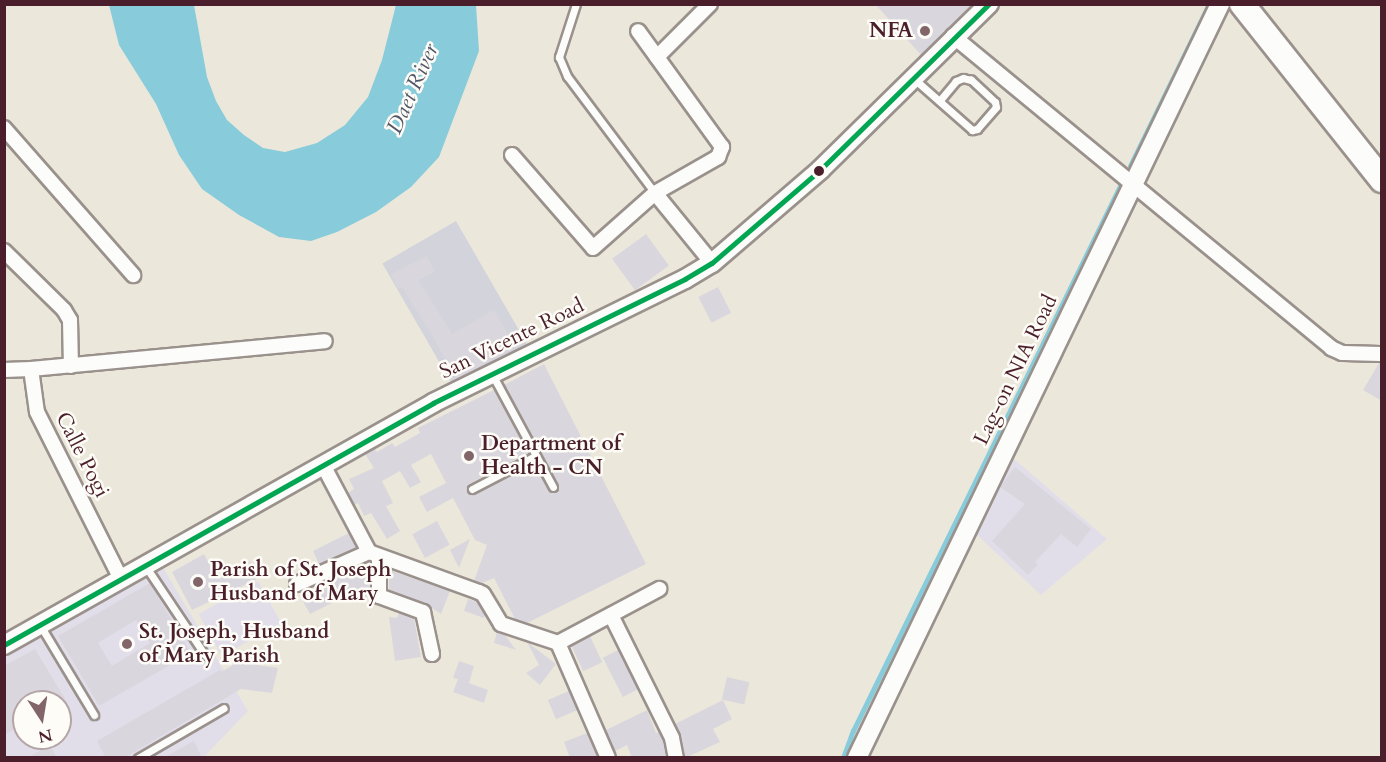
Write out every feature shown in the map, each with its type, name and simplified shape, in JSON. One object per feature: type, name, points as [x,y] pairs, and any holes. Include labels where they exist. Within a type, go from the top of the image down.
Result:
[{"type":"highway","points":[[1242,4],[1382,180]]},
{"type":"main road","name":"San Vicente Road","points":[[4,645],[434,403],[686,279],[712,263],[820,170],[953,36],[989,4]]},
{"type":"main road","name":"Lag-on NIA Road","points":[[857,758],[1132,182],[1220,4]]},
{"type":"street","points":[[657,57],[710,4]]},
{"type":"street","points":[[512,155],[593,248],[655,193],[718,157],[722,147],[638,31]]},
{"type":"street","points":[[953,36],[1331,348],[1342,353],[1382,354]]},
{"type":"street","points":[[4,128],[133,275]]},
{"type":"street","points":[[655,193],[712,263]]},
{"type":"street","points":[[4,251],[64,309],[70,320],[71,366]]},
{"type":"street","points":[[4,369],[71,366],[325,341]]},
{"type":"street","name":"Calle Pogi","points":[[31,369],[37,412],[121,579]]},
{"type":"street","points":[[323,465],[374,554],[379,596],[423,612],[432,654]]},
{"type":"street","points":[[297,584],[374,554],[483,594],[501,624],[558,644],[608,758]]},
{"type":"street","points":[[558,644],[659,590]]},
{"type":"street","points":[[611,615],[672,738],[676,758]]},
{"type":"lane","points":[[576,4],[559,57],[567,76],[655,193]]},
{"type":"lane","points":[[913,77],[939,101],[972,130],[977,129],[996,107],[995,102],[971,80],[963,78],[956,81],[939,101]]},
{"type":"lane","points":[[492,374],[552,487]]},
{"type":"lane","points":[[472,489],[536,456]]},
{"type":"lane","points":[[146,566],[205,654]]},
{"type":"lane","points":[[40,625],[94,716]]},
{"type":"lane","points":[[138,758],[224,708]]},
{"type":"shaded area","points":[[456,221],[527,344],[453,386],[382,264]]},
{"type":"shaded area","points":[[1012,457],[1107,539],[1041,595],[975,533]]},
{"type":"shaded area","points":[[161,564],[248,711],[204,757],[5,757],[4,655]]},
{"type":"shaded area","points":[[258,581],[281,623],[222,656],[199,614]]},
{"type":"water","name":"Daet River","points":[[109,5],[194,5],[207,77],[216,101],[227,120],[263,148],[285,152],[317,143],[345,125],[368,97],[382,60],[396,5],[476,5],[479,51],[439,157],[411,187],[376,212],[337,232],[311,241],[279,237],[239,215],[202,189],[179,155],[156,104],[119,45]]},
{"type":"building","name":"NFA","points":[[875,4],[972,4],[921,55]]},
{"type":"building","points":[[646,234],[669,266],[635,290],[612,259]]},
{"type":"building","points":[[427,256],[435,272],[418,280],[452,334],[494,310],[515,347],[456,379],[431,333],[402,287],[398,289],[391,274]]},
{"type":"building","points":[[718,287],[731,313],[712,323],[698,297]]},
{"type":"building","points":[[1379,363],[1382,363],[1382,401],[1363,390]]},
{"type":"building","points":[[544,364],[646,564],[527,623],[515,619],[494,578],[482,583],[474,581],[487,545],[475,540],[453,498],[427,512],[419,497],[446,483],[431,454],[411,465],[421,482],[410,488],[400,471],[382,481],[393,503],[386,506],[400,531],[387,539],[371,513],[364,516],[358,503],[354,505],[348,493],[354,489],[349,479],[374,468],[365,454],[375,449],[377,452],[392,443],[395,447],[420,433],[418,428],[494,390],[528,453],[469,484],[467,492],[475,494],[534,463],[548,490],[556,492],[558,484],[504,385]]},
{"type":"building","points":[[1015,467],[1091,529],[1077,547],[1061,534],[1035,562],[1038,564],[1028,575],[992,541],[1025,504],[1000,487]]},
{"type":"building","points":[[437,521],[450,545],[425,558],[412,534]]},
{"type":"building","points":[[349,533],[357,548],[319,564],[313,551]]},
{"type":"building","points":[[470,539],[459,568],[450,550]]},
{"type":"building","name":"Parish of St. Joseph Husband of Mary","points":[[204,554],[217,579],[250,561],[259,578],[192,610],[172,572]]},
{"type":"building","points":[[362,565],[370,580],[370,594],[359,601],[354,592],[310,614],[300,596]]},
{"type":"building","points":[[389,570],[450,591],[441,614],[426,604],[389,590]]},
{"type":"building","points":[[150,583],[191,653],[99,706],[58,636]],"holes":[[[136,620],[150,643],[112,666],[98,643]]]},
{"type":"building","points":[[468,599],[477,602],[485,614],[484,618],[464,611]]},
{"type":"building","points":[[399,613],[414,618],[421,657],[395,661],[389,617],[397,618]]},
{"type":"building","points":[[497,632],[505,635],[516,650],[494,643]]},
{"type":"building","points":[[590,636],[602,662],[583,671],[571,645]]},
{"type":"building","points":[[527,642],[556,664],[540,685],[526,673],[539,665]]},
{"type":"building","points":[[35,649],[60,690],[12,690],[12,731],[4,735],[4,666]]},
{"type":"building","points":[[618,650],[638,689],[623,697],[603,658]]},
{"type":"building","points":[[459,661],[474,666],[469,683],[488,690],[484,703],[453,692],[458,679],[453,678]]},
{"type":"building","points":[[238,662],[278,668],[272,693],[241,689],[124,758],[106,758],[97,741],[220,670],[221,672]]},
{"type":"building","points":[[727,677],[749,682],[744,705],[722,699]]},
{"type":"building","points":[[569,691],[577,710],[556,719],[548,700]]},
{"type":"building","points":[[723,700],[732,719],[713,729],[720,742],[685,758],[681,736],[675,724]]},
{"type":"building","points":[[647,710],[656,733],[659,732],[663,741],[667,758],[632,758],[627,745],[615,751],[606,730]]},
{"type":"building","points":[[587,733],[598,758],[570,758],[564,742]]},
{"type":"building","points":[[194,741],[202,758],[163,758]]},
{"type":"building","points":[[41,750],[53,750],[57,758],[27,758]]},
{"type":"waterway","points":[[1130,166],[1209,4]]},
{"type":"waterway","points":[[843,758],[853,731],[1120,186]]},
{"type":"transit line","points":[[4,645],[433,403],[685,279],[712,263],[820,170],[989,4]]},
{"type":"place","name":"NFA","points":[[925,31]]},
{"type":"place","name":"Department of Health - CN","points":[[469,456]]},
{"type":"place","name":"Parish of St. Joseph Husband of Mary","points":[[198,582]]},
{"type":"place","name":"St. Joseph, Husband of Mary Parish","points":[[127,644]]}]
